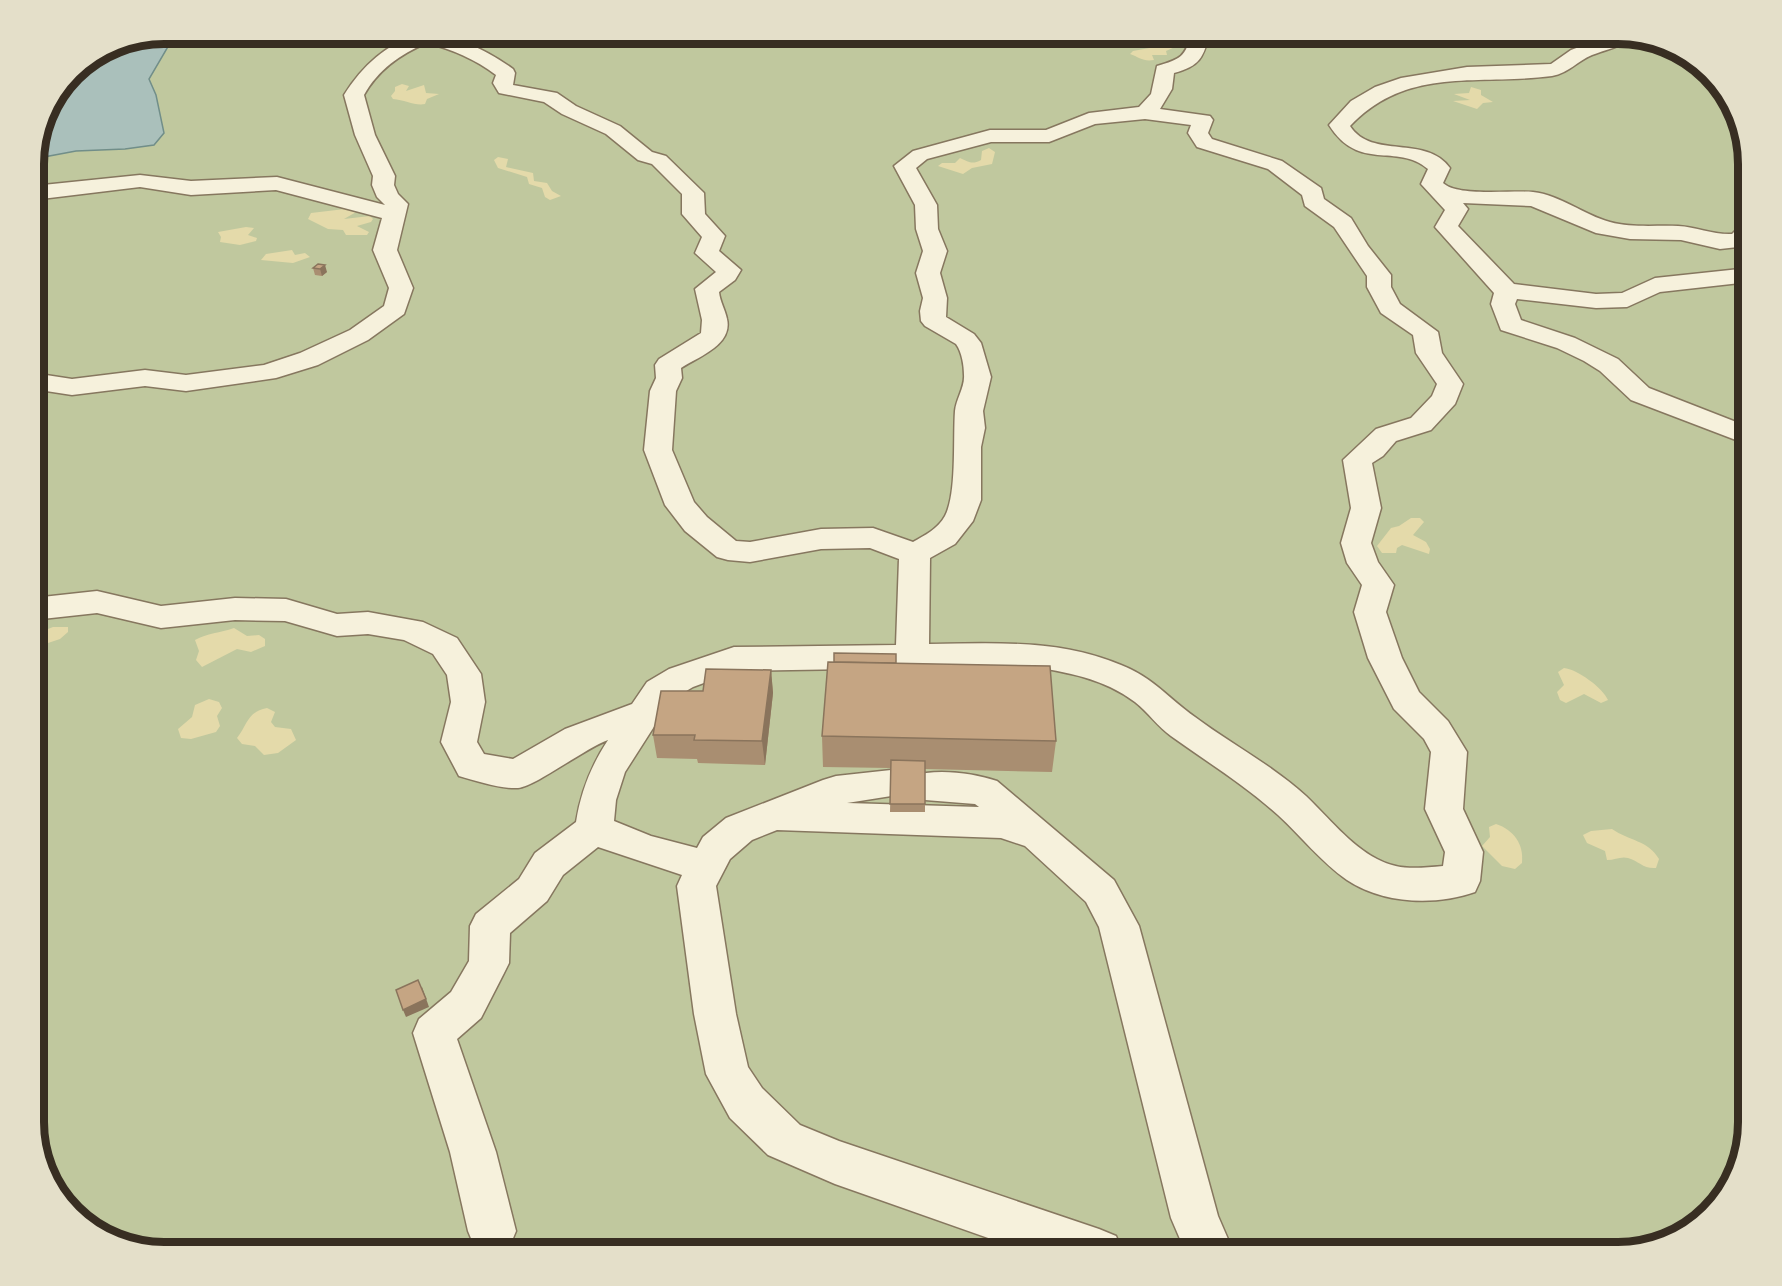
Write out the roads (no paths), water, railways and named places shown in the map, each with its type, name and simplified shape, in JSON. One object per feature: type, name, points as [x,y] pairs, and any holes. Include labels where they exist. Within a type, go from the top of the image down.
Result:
[{"type":"lane","points":[[44,383],[72,387],[145,378],[186,384],[267,372],[309,359],[359,334],[395,309],[401,288],[385,250],[392,214],[397,204],[388,197],[383,185],[384,176],[365,135],[354,95],[363,79],[379,62],[410,44]]},
{"type":"lane","points":[[450,44],[492,61],[506,73],[503,83],[506,88],[550,97],[569,110],[613,130],[645,156],[659,160],[693,193],[692,214],[697,222],[714,236],[707,253],[729,270],[707,289],[708,306],[715,321],[716,333],[711,340],[668,365],[669,378],[663,392],[658,450],[680,505],[696,524],[728,550],[750,552],[821,539],[873,537],[915,554]]},
{"type":"lane","points":[[1145,112],[1159,100],[1166,82],[1164,70],[1182,65],[1195,56],[1198,44]]},
{"type":"lane","points":[[1605,44],[1578,54],[1563,67],[1552,70],[1432,75],[1388,88],[1358,105],[1339,125],[1341,132],[1350,139],[1384,152],[1421,155],[1433,160],[1439,168],[1432,184],[1457,209],[1446,226],[1474,254],[1478,265],[1507,291],[1596,301],[1627,300],[1655,285],[1738,277]]},
{"type":"lane","points":[[492,1231],[473,1152],[434,1033],[466,1005],[489,963],[490,926],[533,890],[549,864],[594,829],[598,800],[608,769],[659,691],[681,678],[734,659],[1028,654],[1079,662],[1111,674],[1146,693],[1182,726],[1231,757],[1292,806],[1322,837],[1362,870],[1401,885],[1461,881],[1464,852],[1444,809],[1449,752],[1436,730],[1407,699],[1385,658],[1370,612],[1378,585],[1363,563],[1356,543],[1366,508],[1357,460],[1386,435],[1421,424],[1445,398],[1450,384],[1429,353],[1425,332],[1390,308],[1379,286],[1379,275],[1358,249],[1343,223],[1313,201],[1313,193],[1302,183],[1275,165],[1204,142],[1198,133],[1203,120],[1145,112],[1089,119],[1049,136],[990,136],[920,155],[905,166],[926,205],[927,229],[935,251],[928,273],[935,298],[932,311],[934,321],[965,339],[972,348],[978,377],[969,411],[966,500],[958,521],[944,537],[915,554]]},
{"type":"lane","points":[[44,193],[140,181],[191,188],[276,183],[328,195],[392,214]]},
{"type":"lane","points":[[1440,192],[1480,198],[1534,199],[1604,228],[1630,232],[1681,232],[1720,242],[1738,241]]},
{"type":"lane","points":[[1507,291],[1503,304],[1510,325],[1566,343],[1609,365],[1640,394],[1738,433]]},
{"type":"lane","points":[[912,656],[915,554]]},
{"type":"lane","points":[[44,608],[97,602],[161,617],[235,609],[286,610],[337,625],[368,623],[411,630],[445,646],[464,674],[468,702],[459,742],[472,766],[518,774],[578,738],[647,712]]},
{"type":"lane","points":[[1070,1243],[835,1162],[784,1140],[746,1103],[728,1074],[715,1014],[696,886],[716,848],[739,829],[836,790],[908,785],[984,791],[1038,835],[1100,891],[1119,926],[1195,1218],[1206,1243]]},
{"type":"lane","points":[[775,815],[1001,823],[1038,835]]},
{"type":"lane","points":[[594,829],[644,849],[705,866]]},
{"type":"water","points":[[170,44],[149,79],[156,95],[164,133],[154,145],[76,151],[44,157],[50,125],[60,103],[73,84],[84,73],[110,56],[140,46]]}]
